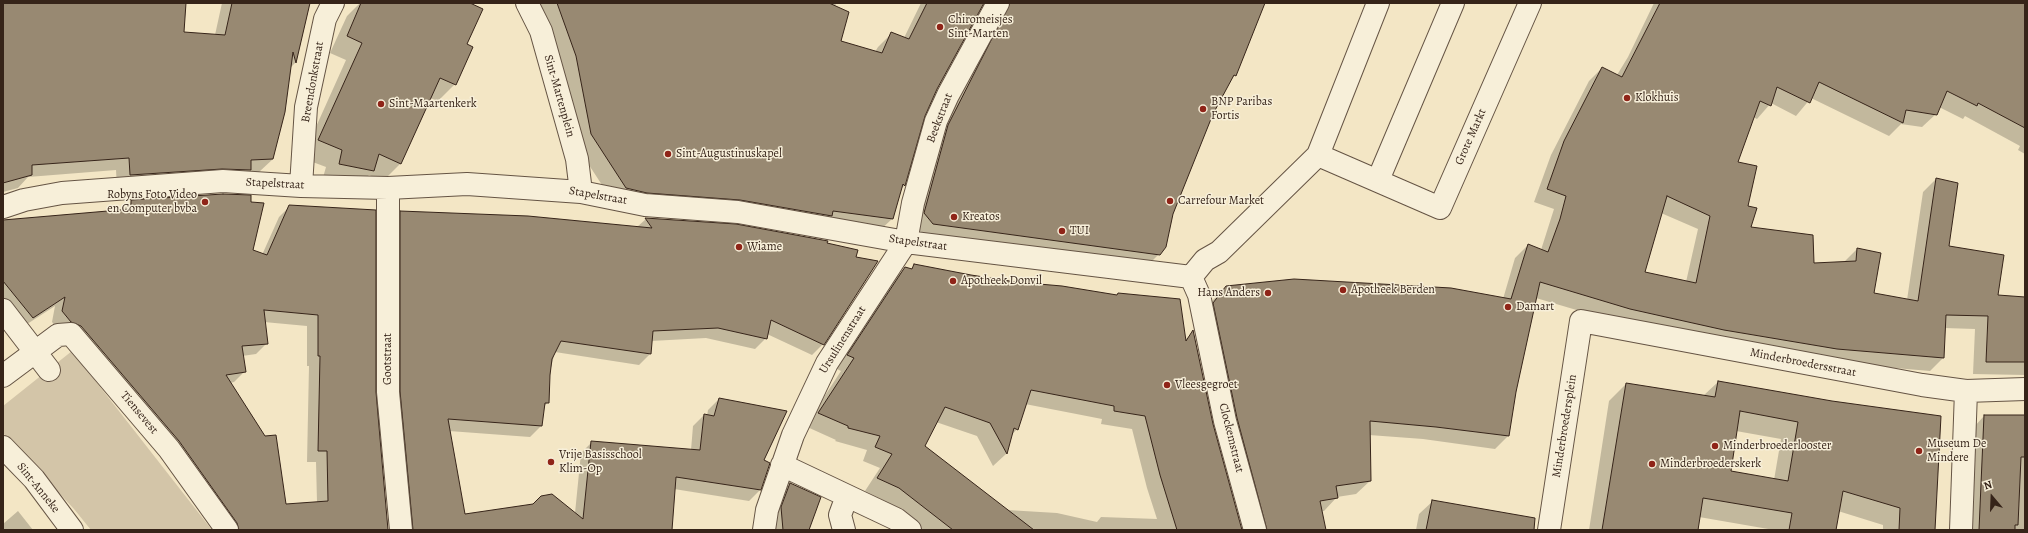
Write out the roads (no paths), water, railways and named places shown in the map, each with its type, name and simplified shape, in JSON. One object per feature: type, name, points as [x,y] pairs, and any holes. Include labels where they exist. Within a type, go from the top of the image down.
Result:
[{"type":"street","name":"Breendonkstraat","points":[[301,186],[306,107],[325,19],[333,3]]},
{"type":"street","name":"Sint-Martenplein","points":[[527,3],[541,32],[575,152],[581,192]]},
{"type":"street","name":"Beekstraat","points":[[906,242],[913,203],[936,121],[948,95],[998,3]]},
{"type":"street","points":[[1191,277],[1205,260],[1219,252],[1318,155],[1378,3]]},
{"type":"street","points":[[1378,180],[1453,3]]},
{"type":"street","name":"Grote Markt","points":[[1318,155],[1440,208],[1530,3]]},
{"type":"street","name":"Stapelstraat","points":[[3,207],[24,200],[62,193],[223,181],[301,186],[388,188],[467,184],[581,192],[645,205],[738,212],[906,242],[1191,277]]},
{"type":"street","name":"Gootstraat","points":[[388,188],[388,392],[401,530]]},
{"type":"street","name":"Ursulinenstraat","points":[[764,530],[767,510],[793,434],[827,363],[906,242]]},
{"type":"street","name":"Clockemstraat","points":[[1191,277],[1199,295],[1225,421],[1255,530]]},
{"type":"street","points":[[3,310],[48,370]]},
{"type":"street","name":"Minderbroedersstraat","points":[[1581,321],[1915,384],[1966,391],[2025,389]]},
{"type":"street","name":"Minderbroedersplein","points":[[1549,530],[1581,321]]},
{"type":"street","name":"Tiensevest","points":[[3,376],[58,335],[71,334],[169,449],[227,530]]},
{"type":"street","points":[[1960,530],[1966,391]]},
{"type":"street","name":"Sint-Anneke","points":[[3,447],[34,479],[72,530]]},
{"type":"street","points":[[782,466],[896,519],[910,530]]},
{"type":"street","points":[[844,530],[840,515],[847,496]]},
{"type":"place","name":"Chiromeisjes Sint-Marten","points":[[940,27]]},
{"type":"place","name":"Klokhuis","points":[[1627,98]]},
{"type":"place","name":"Sint-Maartenkerk","points":[[381,104]]},
{"type":"place","name":"BNP Paribas Fortis","points":[[1203,109]]},
{"type":"place","name":"Sint-Augustinuskapel","points":[[668,154]]},
{"type":"place","name":"Carrefour Market","points":[[1170,201]]},
{"type":"place","name":"Robyns Foto Video en Computer bvba","points":[[205,202]]},
{"type":"place","name":"Kreatos","points":[[954,217]]},
{"type":"place","name":"TUI","points":[[1062,231]]},
{"type":"place","name":"Wiame","points":[[739,247]]},
{"type":"place","name":"Apotheek Donvil","points":[[953,281]]},
{"type":"place","name":"Apotheek Berden","points":[[1343,290]]},
{"type":"place","name":"Hans Anders","points":[[1268,293]]},
{"type":"place","name":"Damart","points":[[1508,307]]},
{"type":"place","name":"Vleesgegroet","points":[[1167,385]]},
{"type":"place","name":"Minderbroederlooster","points":[[1715,446]]},
{"type":"place","name":"Museum De Mindere","points":[[1919,451]]},
{"type":"place","name":"Vrije Basisschool Klim-Op","points":[[551,462]]},
{"type":"place","name":"Minderbroederskerk","points":[[1652,464]]}]
